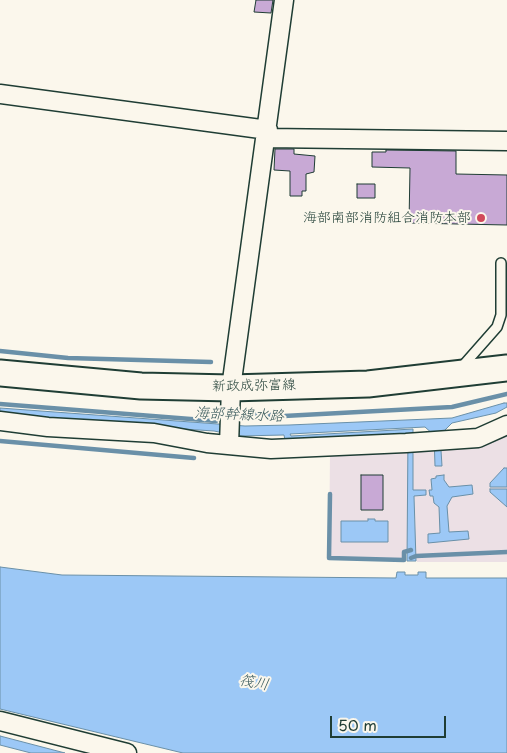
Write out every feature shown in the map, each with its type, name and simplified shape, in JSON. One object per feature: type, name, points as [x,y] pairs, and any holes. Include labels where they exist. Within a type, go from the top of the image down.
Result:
[{"type":"main road","name":"新政成弥富線","points":[[0,373],[141,386],[231,388],[368,384],[507,368]]},
{"type":"street","points":[[230,436],[231,388],[284,0]]},
{"type":"street","points":[[0,94],[267,134],[507,141]]},
{"type":"street","points":[[0,421],[154,434],[208,444],[230,436],[271,449],[478,438],[507,425]]},
{"type":"street","points":[[0,720],[127,753]]},
{"type":"lane","points":[[455,375],[496,327],[501,315],[501,263]]},
{"type":"lane","points":[[501,315],[507,324]]},
{"type":"shaded area","points":[[507,432],[507,562],[417,562],[415,556],[414,496],[426,495],[413,491],[413,449]]},
{"type":"shaded area","points":[[409,449],[408,549],[402,551],[402,559],[329,558],[330,453]]},
{"type":"water","points":[[507,403],[507,407],[496,413],[452,423],[440,435],[442,466],[435,466],[434,435],[425,427],[290,434],[291,436],[413,429],[413,490],[426,490],[426,495],[414,496],[416,561],[407,561],[408,434],[285,440],[284,435],[239,436],[214,431],[0,417],[0,408],[245,426],[289,425],[452,418]]},
{"type":"water","points":[[504,468],[507,468],[507,487],[490,487],[490,483]]},
{"type":"water","points":[[444,475],[444,480],[449,487],[472,485],[473,494],[452,497],[447,506],[449,532],[468,531],[469,539],[428,543],[428,534],[440,533],[439,507],[434,503],[433,496],[430,496],[429,490],[432,490],[431,479]]},
{"type":"water","points":[[490,489],[507,489],[507,507],[490,492]]},
{"type":"water","points":[[368,519],[388,521],[388,542],[341,542],[341,521],[368,521]]},
{"type":"water","name":"筏川","points":[[0,567],[62,575],[396,578],[397,572],[405,572],[405,575],[418,575],[418,572],[426,572],[426,578],[507,578],[507,753],[183,753],[0,709]]},
{"type":"water","points":[[0,736],[65,753],[31,753],[0,745]]},
{"type":"building","points":[[256,0],[273,0],[271,13],[254,12]]},
{"type":"building","points":[[275,149],[294,149],[294,154],[315,156],[314,172],[306,174],[306,191],[302,191],[302,196],[290,196],[290,171],[274,170]]},
{"type":"building","points":[[386,150],[456,151],[456,174],[507,175],[507,225],[409,223],[410,168],[372,167],[372,152],[386,152]]},
{"type":"building","points":[[357,184],[375,184],[375,198],[357,198]]},
{"type":"building","points":[[361,475],[383,475],[383,510],[361,510]]},
{"type":"waterway","points":[[0,351],[68,358],[211,362]]},
{"type":"waterway","name":"海部幹線水路","points":[[249,413],[284,416],[452,407],[507,394]]},
{"type":"waterway","name":"海部幹線水路","points":[[0,404],[216,421]]},
{"type":"waterway","points":[[0,441],[194,458]]},
{"type":"waterway","points":[[330,494],[329,558],[404,560],[404,552],[411,550]]},
{"type":"waterway","points":[[411,558],[416,556],[507,552]]},
{"type":"place","name":"海部南部消防組合消防本部","points":[[481,218]]}]
